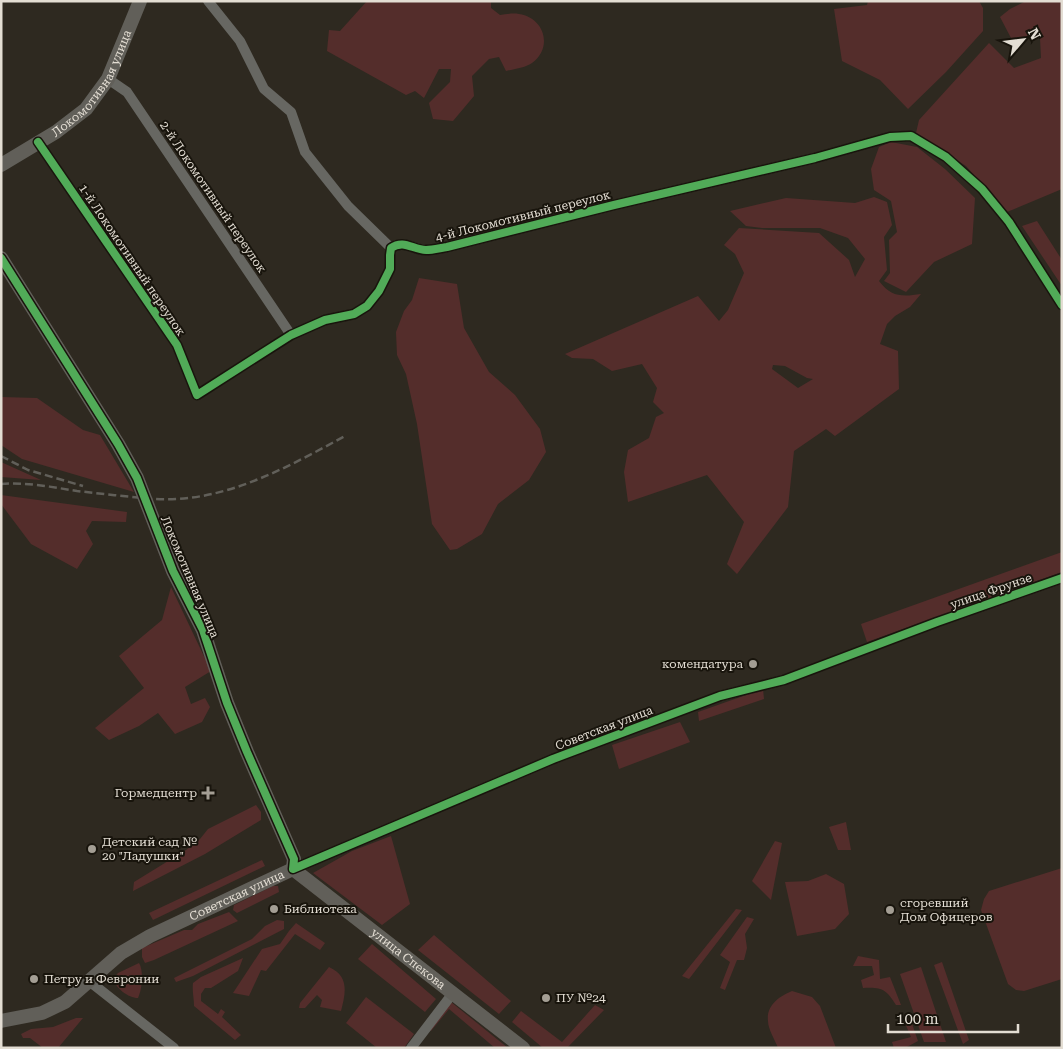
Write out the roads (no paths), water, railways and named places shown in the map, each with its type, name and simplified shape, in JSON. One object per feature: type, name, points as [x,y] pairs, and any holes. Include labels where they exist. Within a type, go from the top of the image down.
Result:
[{"type":"street","name":"Локомотивная улица","points":[[1,165],[56,132],[86,109],[108,80],[140,1]]},
{"type":"street","points":[[208,1],[240,41],[264,89],[291,112],[305,152],[348,206],[391,248],[390,269],[380,291],[367,306],[354,314],[325,320],[291,335]]},
{"type":"street","name":"2-й Локомотивный переулок","points":[[108,80],[127,92],[291,335]]},
{"type":"street","name":"4-й Локомотивный переулок","points":[[391,248],[397,244],[425,250],[447,247],[614,205],[815,158],[890,137],[911,136],[946,157],[982,189],[1009,222],[1062,305]]},
{"type":"street","name":"1-й Локомотивный переулок","points":[[38,142],[176,346],[197,395],[291,335]]},
{"type":"street","name":"Локомотивная улица","points":[[1,258],[137,478],[173,571],[203,630],[227,703],[294,859],[293,869]]},
{"type":"street","name":"улица Фрунзе","points":[[928,625],[1062,578]]},
{"type":"street","name":"Советская улица","points":[[1,1021],[42,1013],[65,1002],[121,953],[150,936],[293,869],[553,760],[720,696],[784,680],[928,625]]},
{"type":"street","name":"улица Спекова","points":[[293,869],[523,1048]]},
{"type":"street","points":[[89,981],[174,1048]]},
{"type":"street","points":[[411,1048],[453,993]]},
{"type":"railway","points":[[1,484],[29,484],[156,499],[181,499],[231,489],[255,481],[345,436]]},
{"type":"railway","points":[[1,456],[28,470],[83,486]]},
{"type":"place","name":"комендатура","points":[[753,664]]},
{"type":"place","name":"Гормедцентр","points":[[208,793]]},
{"type":"place","name":"Детский сад № 20 \"Ладушки\"","points":[[92,849]]},
{"type":"place","name":"Библиотека","points":[[274,909]]},
{"type":"place","name":"сгоревший Дом Офицеров","points":[[890,910]]},
{"type":"place","name":"Петру и Февронии","points":[[34,979]]},
{"type":"place","name":"ПУ №24","points":[[546,998]]}]
